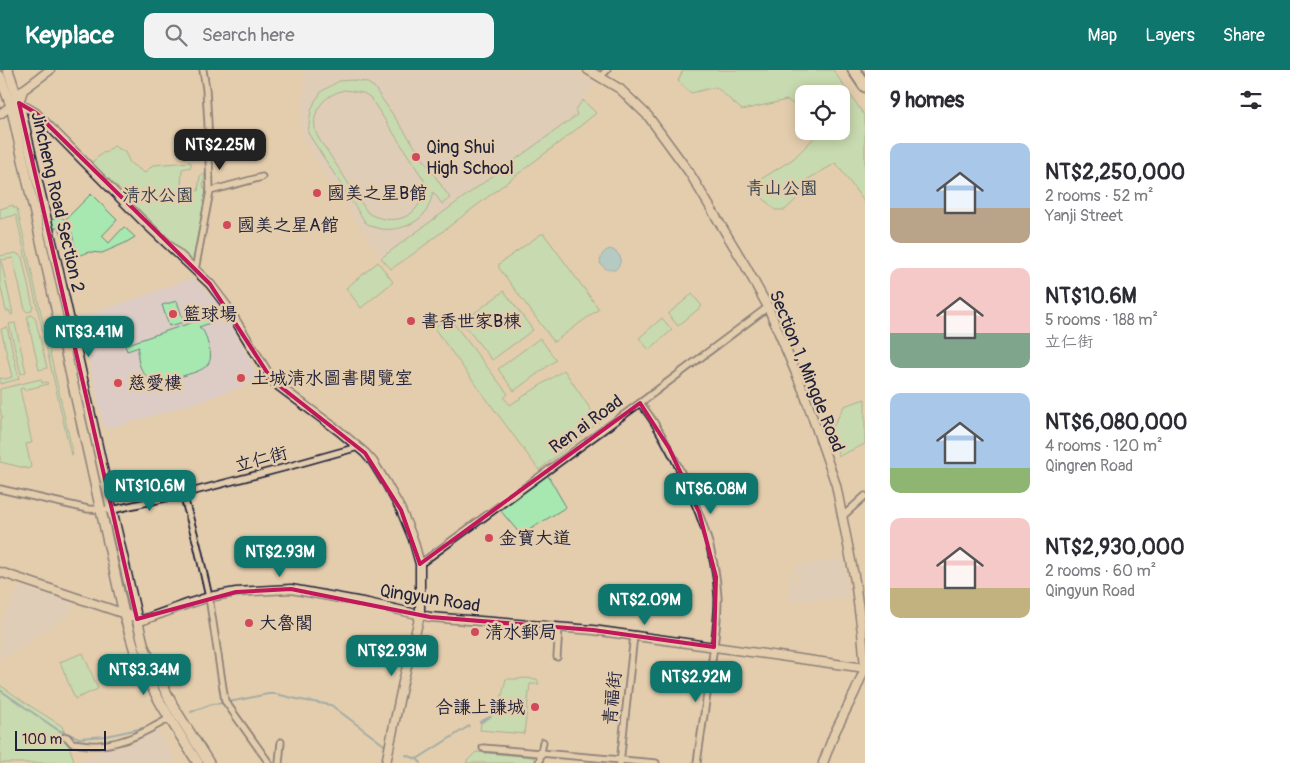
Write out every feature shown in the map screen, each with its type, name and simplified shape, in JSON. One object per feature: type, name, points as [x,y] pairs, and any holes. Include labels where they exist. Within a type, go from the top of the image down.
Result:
[{"type":"highway","points":[[854,70],[865,86]]},
{"type":"main road","points":[[8,70],[15,105]]},
{"type":"main road","points":[[0,76],[15,105]]},
{"type":"main road","name":"Jincheng Road Section 2","points":[[15,105],[124,614],[135,651],[145,672],[170,718],[198,763]]},
{"type":"main road","name":"Jincheng Road Section 2","points":[[15,105],[57,265],[144,647],[173,706],[209,763]]},
{"type":"street","points":[[0,114],[15,105],[23,90],[50,70]]},
{"type":"street","points":[[195,270],[210,191],[208,123],[203,70]]},
{"type":"street","name":"Section 1, Mingde Road","points":[[588,70],[620,89],[648,116],[689,172],[745,265],[768,307],[803,390],[836,485],[856,590],[865,668],[834,734],[823,763]]},
{"type":"street","points":[[600,77],[607,70]]},
{"type":"street","points":[[15,105],[36,114],[142,220],[210,284],[226,305],[272,380],[358,447],[373,462],[394,497],[413,538],[420,564],[420,615],[403,682],[386,763]]},
{"type":"street","points":[[210,191],[262,177]]},
{"type":"street","name":"Ren ai Road","points":[[420,564],[640,404],[768,307]]},
{"type":"street","points":[[640,404],[658,429],[682,473],[699,512],[712,554],[716,577],[718,598],[717,620],[697,763]]},
{"type":"street","name":"立仁街","points":[[0,489],[88,509],[112,510],[183,494],[358,447]]},
{"type":"street","points":[[183,494],[209,597],[225,701],[269,763]]},
{"type":"street","points":[[843,516],[865,496]]},
{"type":"street","points":[[0,572],[137,619]]},
{"type":"street","name":"Qingyun Road","points":[[137,619],[143,620],[209,597],[236,592],[291,589],[430,617],[594,630],[865,668]]},
{"type":"street","points":[[557,657],[560,627]]},
{"type":"street","name":"青福街","points":[[620,761],[634,635]]},
{"type":"street","points":[[65,737],[68,737],[72,743],[98,745],[126,741],[170,718]]},
{"type":"street","points":[[279,763],[281,742]]},
{"type":"street","points":[[539,763],[543,742]]},
{"type":"street","points":[[483,748],[656,763]]},
{"type":"highlighted area","points":[[19,103],[36,113],[210,284],[272,380],[365,453],[401,510],[420,564],[640,403],[669,448],[699,512],[716,577],[714,647],[593,630],[430,617],[291,589],[236,592],[137,619]]},
{"type":"shaded area","name":"Qing Shui High School","points":[[305,70],[573,70],[596,84],[575,110],[578,115],[381,258],[304,143],[301,127]]},
{"type":"shaded area","points":[[193,278],[223,308],[260,380],[202,401],[117,426],[104,428],[80,318]]},
{"type":"shaded area","points":[[843,558],[849,598],[791,602],[788,567],[800,589],[794,566]]},
{"type":"shaded area","points":[[19,586],[75,603],[68,615],[0,660],[0,623]]},
{"type":"shaded area","points":[[156,729],[177,763],[75,763],[104,749],[127,745],[137,741]]},
{"type":"green space","points":[[683,70],[833,70],[843,85],[795,85],[795,105],[787,100],[742,110],[716,87],[691,93],[678,81]]},
{"type":"green space","points":[[339,81],[366,82],[374,87],[450,198],[442,204],[433,192],[429,207],[424,214],[411,224],[403,227],[395,229],[379,228],[365,222],[308,133],[311,111],[315,101],[322,91]],"holes":[[[345,90],[363,93],[370,97],[424,180],[421,200],[412,213],[405,217],[391,220],[375,217],[368,213],[316,132],[315,117],[317,111],[331,95]]]},
{"type":"green space","name":"青山公園","points":[[850,94],[865,116],[865,203],[836,163],[803,182],[805,191],[785,210],[775,210],[763,198],[755,183],[793,159],[812,140],[850,140]]},
{"type":"green space","points":[[583,100],[596,113],[573,132],[391,269],[381,258],[577,115],[575,110]]},
{"type":"green space","name":"清水公園","points":[[114,146],[125,152],[130,163],[145,173],[153,165],[191,162],[191,167],[182,169],[181,189],[186,190],[186,196],[192,196],[193,191],[198,191],[200,176],[205,174],[203,185],[206,192],[193,261],[170,241],[91,163]]},
{"type":"green space","points":[[91,194],[117,220],[102,236],[109,243],[124,227],[135,237],[102,253],[89,252],[71,258],[66,255],[76,252],[72,233],[62,236],[59,227],[52,229],[51,221],[59,215],[65,220]]},
{"type":"green space","points":[[13,205],[14,208],[17,208],[73,454],[71,455],[16,215],[0,219],[0,209]]},
{"type":"green space","points":[[541,234],[544,234],[599,309],[554,342],[499,268],[499,264]]},
{"type":"green space","points":[[16,253],[22,257],[33,307],[31,311],[27,312],[25,310],[13,258],[1,260],[13,314],[11,315],[10,311],[6,311],[0,283],[0,256]]},
{"type":"green space","points":[[378,262],[393,282],[361,308],[346,288]]},
{"type":"green space","points":[[504,291],[533,330],[492,360],[465,326],[465,320]]},
{"type":"green space","points":[[692,294],[702,306],[678,326],[668,314]]},
{"type":"green space","name":"籃球場","points":[[177,301],[184,322],[169,326],[162,305]]},
{"type":"green space","points":[[32,315],[35,317],[47,368],[39,370],[27,317]]},
{"type":"green space","points":[[448,316],[508,394],[504,398],[510,405],[564,370],[599,422],[539,470],[434,328]]},
{"type":"green space","points":[[208,317],[210,323],[199,327],[205,334],[211,356],[208,364],[201,370],[163,382],[157,382],[146,376],[142,371],[138,359],[139,347],[127,351],[125,345]]},
{"type":"green space","points":[[662,318],[672,330],[649,350],[639,338]]},
{"type":"green space","points":[[15,323],[26,372],[21,374],[9,324]]},
{"type":"green space","points":[[7,327],[19,379],[0,384],[0,378],[12,377],[1,329]]},
{"type":"green space","points":[[540,338],[556,360],[514,391],[498,369]]},
{"type":"green space","points":[[41,379],[42,383],[47,382],[48,384],[24,390],[23,388],[20,389],[32,443],[26,444],[31,467],[29,469],[0,462],[0,420],[2,419],[0,389]]},
{"type":"green space","points":[[865,399],[865,444],[839,456],[831,431],[844,406]]},
{"type":"green space","points":[[547,474],[566,507],[521,535],[500,510]]},
{"type":"green space","points":[[83,653],[98,689],[75,699],[60,662]]},
{"type":"green space","points":[[506,679],[537,679],[539,684],[530,684],[524,734],[480,730],[481,723],[492,715],[499,705]]},
{"type":"green space","points":[[0,685],[62,726],[75,763],[0,763]]},
{"type":"green space","points":[[476,752],[533,757],[535,763],[466,763]]},
{"type":"water","points":[[610,249],[619,255],[621,261],[615,270],[606,269],[600,263],[603,254]]},
{"type":"waterway","points":[[0,690],[58,730],[79,738],[106,736],[148,727]]},
{"type":"waterway","points":[[229,702],[276,694],[331,705],[384,745]]},
{"type":"waterway","points":[[191,712],[212,704],[224,703]]},
{"type":"waterway","points":[[480,722],[490,717],[497,707]]},
{"type":"waterway","points":[[417,759],[469,726]]},
{"type":"waterway","points":[[406,755],[417,759],[421,763]]},
{"type":"place","name":"Qing Shui High School","points":[[416,157]]},
{"type":"place","name":"國美之星B館","points":[[317,193]]},
{"type":"place","name":"國美之星A館","points":[[227,225]]},
{"type":"place","name":"籃球場","points":[[173,314]]},
{"type":"place","name":"書香世家B棟","points":[[411,321]]},
{"type":"place","name":"土城清水圖書閱覽室","points":[[241,378]]},
{"type":"place","name":"慈愛樓","points":[[118,383]]},
{"type":"place","name":"金寶大道","points":[[489,538]]},
{"type":"place","name":"大魯閣","points":[[249,623]]},
{"type":"place","name":"清水郵局","points":[[475,632]]},
{"type":"place","name":"合謙上謙城","points":[[535,707]]}]
